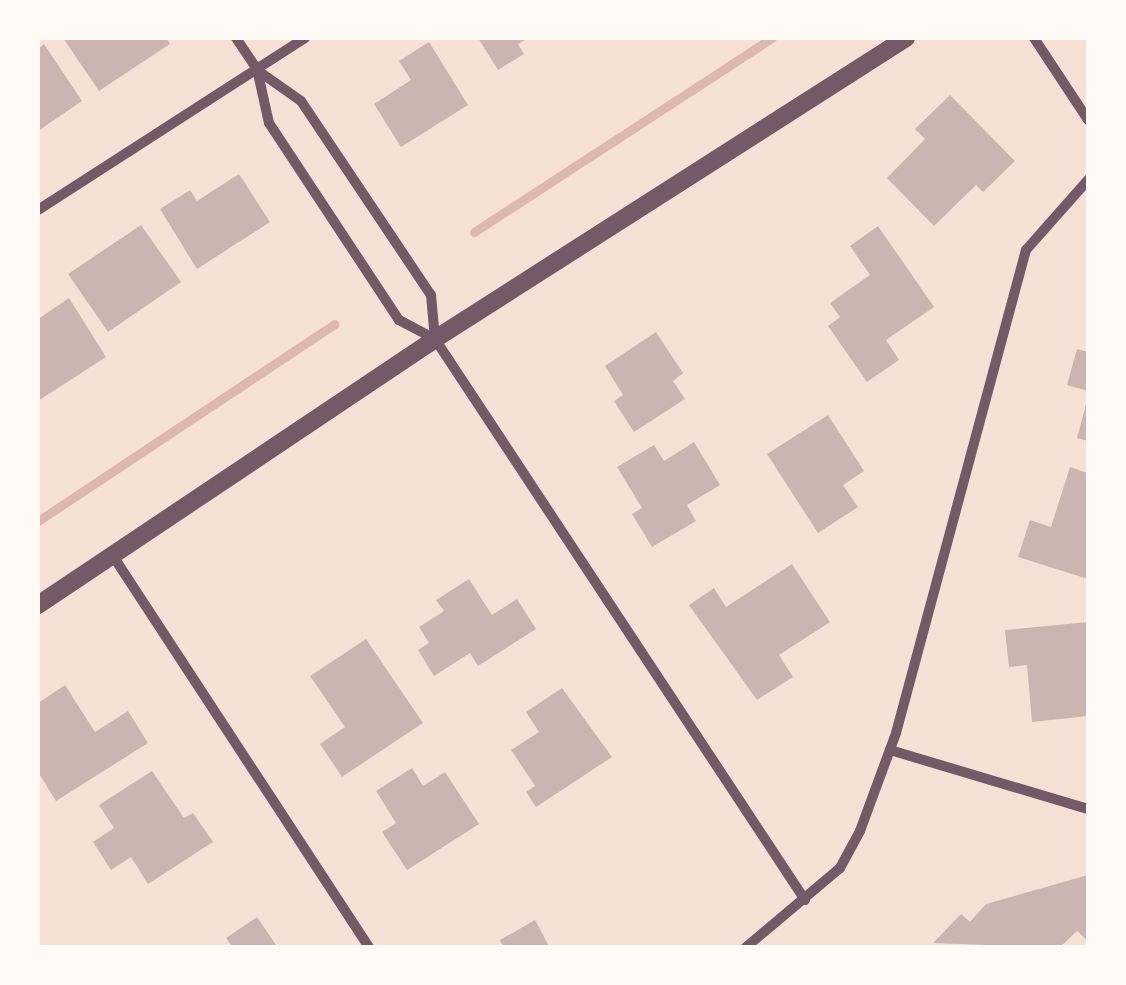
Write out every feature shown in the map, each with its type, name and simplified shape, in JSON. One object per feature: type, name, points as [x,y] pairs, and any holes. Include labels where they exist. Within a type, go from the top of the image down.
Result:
[{"type":"street","points":[[236,38],[257,70],[269,123],[399,320],[434,339],[805,900]]},
{"type":"street","points":[[38,210],[306,38]]},
{"type":"street","points":[[38,605],[434,339],[906,38]]},
{"type":"street","points":[[1034,38],[1088,120]]},
{"type":"street","points":[[257,70],[302,101],[431,295],[434,339]]},
{"type":"street","points":[[746,948],[840,868],[890,750],[1026,250],[1088,180]]},
{"type":"street","points":[[113,556],[370,948]]},
{"type":"street","points":[[890,750],[1088,809]]},
{"type":"building","points":[[63,38],[166,38],[170,44],[99,91]]},
{"type":"building","points":[[478,38],[528,38],[518,44],[524,54],[498,70]]},
{"type":"building","points":[[429,42],[468,105],[401,147],[374,104],[411,80],[399,61]]},
{"type":"building","points":[[44,44],[82,101],[38,131],[38,49]]},
{"type":"building","points":[[950,95],[1015,161],[983,192],[976,185],[934,226],[887,178],[925,139],[915,129]]},
{"type":"building","points":[[239,174],[270,222],[197,269],[160,209],[190,190],[197,201]]},
{"type":"building","points":[[141,225],[181,282],[108,332],[68,274]]},
{"type":"building","points":[[878,226],[934,307],[886,340],[899,360],[867,382],[828,326],[840,317],[830,303],[870,275],[850,246]]},
{"type":"building","points":[[69,298],[106,357],[38,401],[38,319]]},
{"type":"building","points":[[656,332],[683,373],[673,381],[685,399],[634,432],[614,401],[623,395],[605,366]]},
{"type":"building","points":[[1077,349],[1088,352],[1088,391],[1067,385]]},
{"type":"building","points":[[1088,401],[1088,441],[1077,438]]},
{"type":"building","points":[[828,415],[864,471],[843,485],[858,507],[818,533],[767,454]]},
{"type":"building","points":[[694,442],[720,485],[687,505],[696,521],[652,547],[632,514],[642,508],[617,467],[654,445],[664,461]]},
{"type":"building","points":[[1070,467],[1088,473],[1088,579],[1018,557],[1030,520],[1051,527]]},
{"type":"building","points":[[792,564],[830,622],[779,655],[793,677],[757,700],[689,605],[714,588],[726,607]]},
{"type":"building","points":[[469,579],[492,615],[517,599],[536,629],[478,666],[470,653],[434,676],[418,650],[429,643],[419,627],[444,611],[436,600]]},
{"type":"building","points":[[1088,622],[1088,716],[1032,722],[1027,665],[1009,667],[1005,630]]},
{"type":"building","points":[[366,639],[423,723],[342,777],[320,744],[345,727],[310,676]]},
{"type":"building","points":[[65,685],[95,732],[128,711],[148,743],[56,801],[38,772],[38,703]]},
{"type":"building","points":[[562,688],[612,757],[536,807],[526,792],[535,786],[511,750],[539,732],[526,712]]},
{"type":"building","points":[[412,768],[423,786],[445,772],[479,824],[407,870],[382,832],[396,823],[376,791]]},
{"type":"building","points":[[152,771],[184,818],[193,813],[213,842],[148,884],[131,857],[111,870],[93,842],[114,828],[99,805]]},
{"type":"building","points":[[1088,875],[1088,941],[1077,931],[1059,948],[933,943],[961,914],[970,922],[986,904]]},
{"type":"building","points":[[257,917],[278,948],[233,948],[226,938]]},
{"type":"building","points":[[535,920],[550,948],[504,948],[500,940]]},
{"type":"waterway","points":[[474,232],[772,38]]},
{"type":"waterway","points":[[38,521],[335,324]]}]
